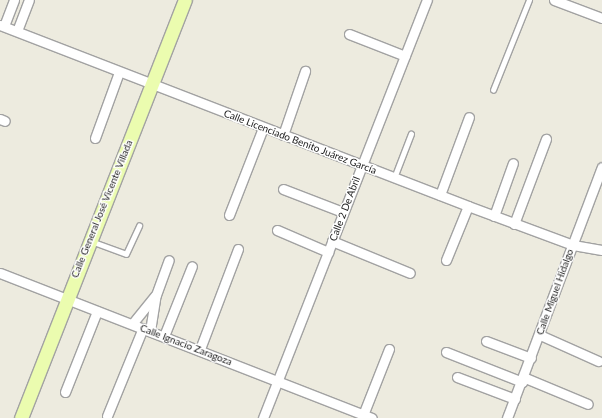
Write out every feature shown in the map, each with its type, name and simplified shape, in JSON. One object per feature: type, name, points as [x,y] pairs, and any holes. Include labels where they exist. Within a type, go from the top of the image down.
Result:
[{"type":"main road","name":"Calle General José Vicente Villada","points":[[23,417],[66,299],[185,0]]},
{"type":"street","points":[[2,26],[14,0]]},
{"type":"street","points":[[16,31],[29,0]]},
{"type":"street","name":"Calle 2 De Abril","points":[[263,418],[427,0]]},
{"type":"street","points":[[554,0],[602,18]]},
{"type":"street","name":"Calle Licenciado Benito Juárez García","points":[[2,26],[514,224],[573,245],[602,250]]},
{"type":"street","points":[[349,34],[405,56]]},
{"type":"street","points":[[284,135],[305,71]]},
{"type":"street","points":[[95,138],[119,72]]},
{"type":"street","points":[[440,196],[469,116]]},
{"type":"street","points":[[229,215],[263,128]]},
{"type":"street","points":[[514,224],[546,139]]},
{"type":"street","points":[[494,216],[513,163]]},
{"type":"street","name":"Calle Miguel Hidalgo","points":[[507,418],[540,335],[602,166]]},
{"type":"street","points":[[283,189],[343,212]]},
{"type":"street","points":[[446,260],[468,206]]},
{"type":"street","points":[[277,230],[328,252]]},
{"type":"street","points":[[332,241],[410,274]]},
{"type":"street","points":[[200,349],[238,249]]},
{"type":"street","points":[[107,416],[147,329],[156,295],[169,260]]},
{"type":"street","points":[[164,336],[192,266]]},
{"type":"street","name":"Calle Ignacio Zaragoza","points":[[0,273],[200,349],[368,416]]},
{"type":"street","points":[[132,324],[156,295]]},
{"type":"street","points":[[65,392],[97,311]]},
{"type":"street","points":[[540,335],[598,361]]},
{"type":"street","points":[[486,341],[531,358]]},
{"type":"street","points":[[368,416],[389,349]]},
{"type":"street","points":[[446,352],[588,404]]},
{"type":"street","points":[[457,377],[515,399]]},
{"type":"lane","points":[[493,90],[529,0]]},
{"type":"lane","points":[[394,178],[411,134]]},
{"type":"lane","points":[[90,240],[126,254],[139,226]]}]
